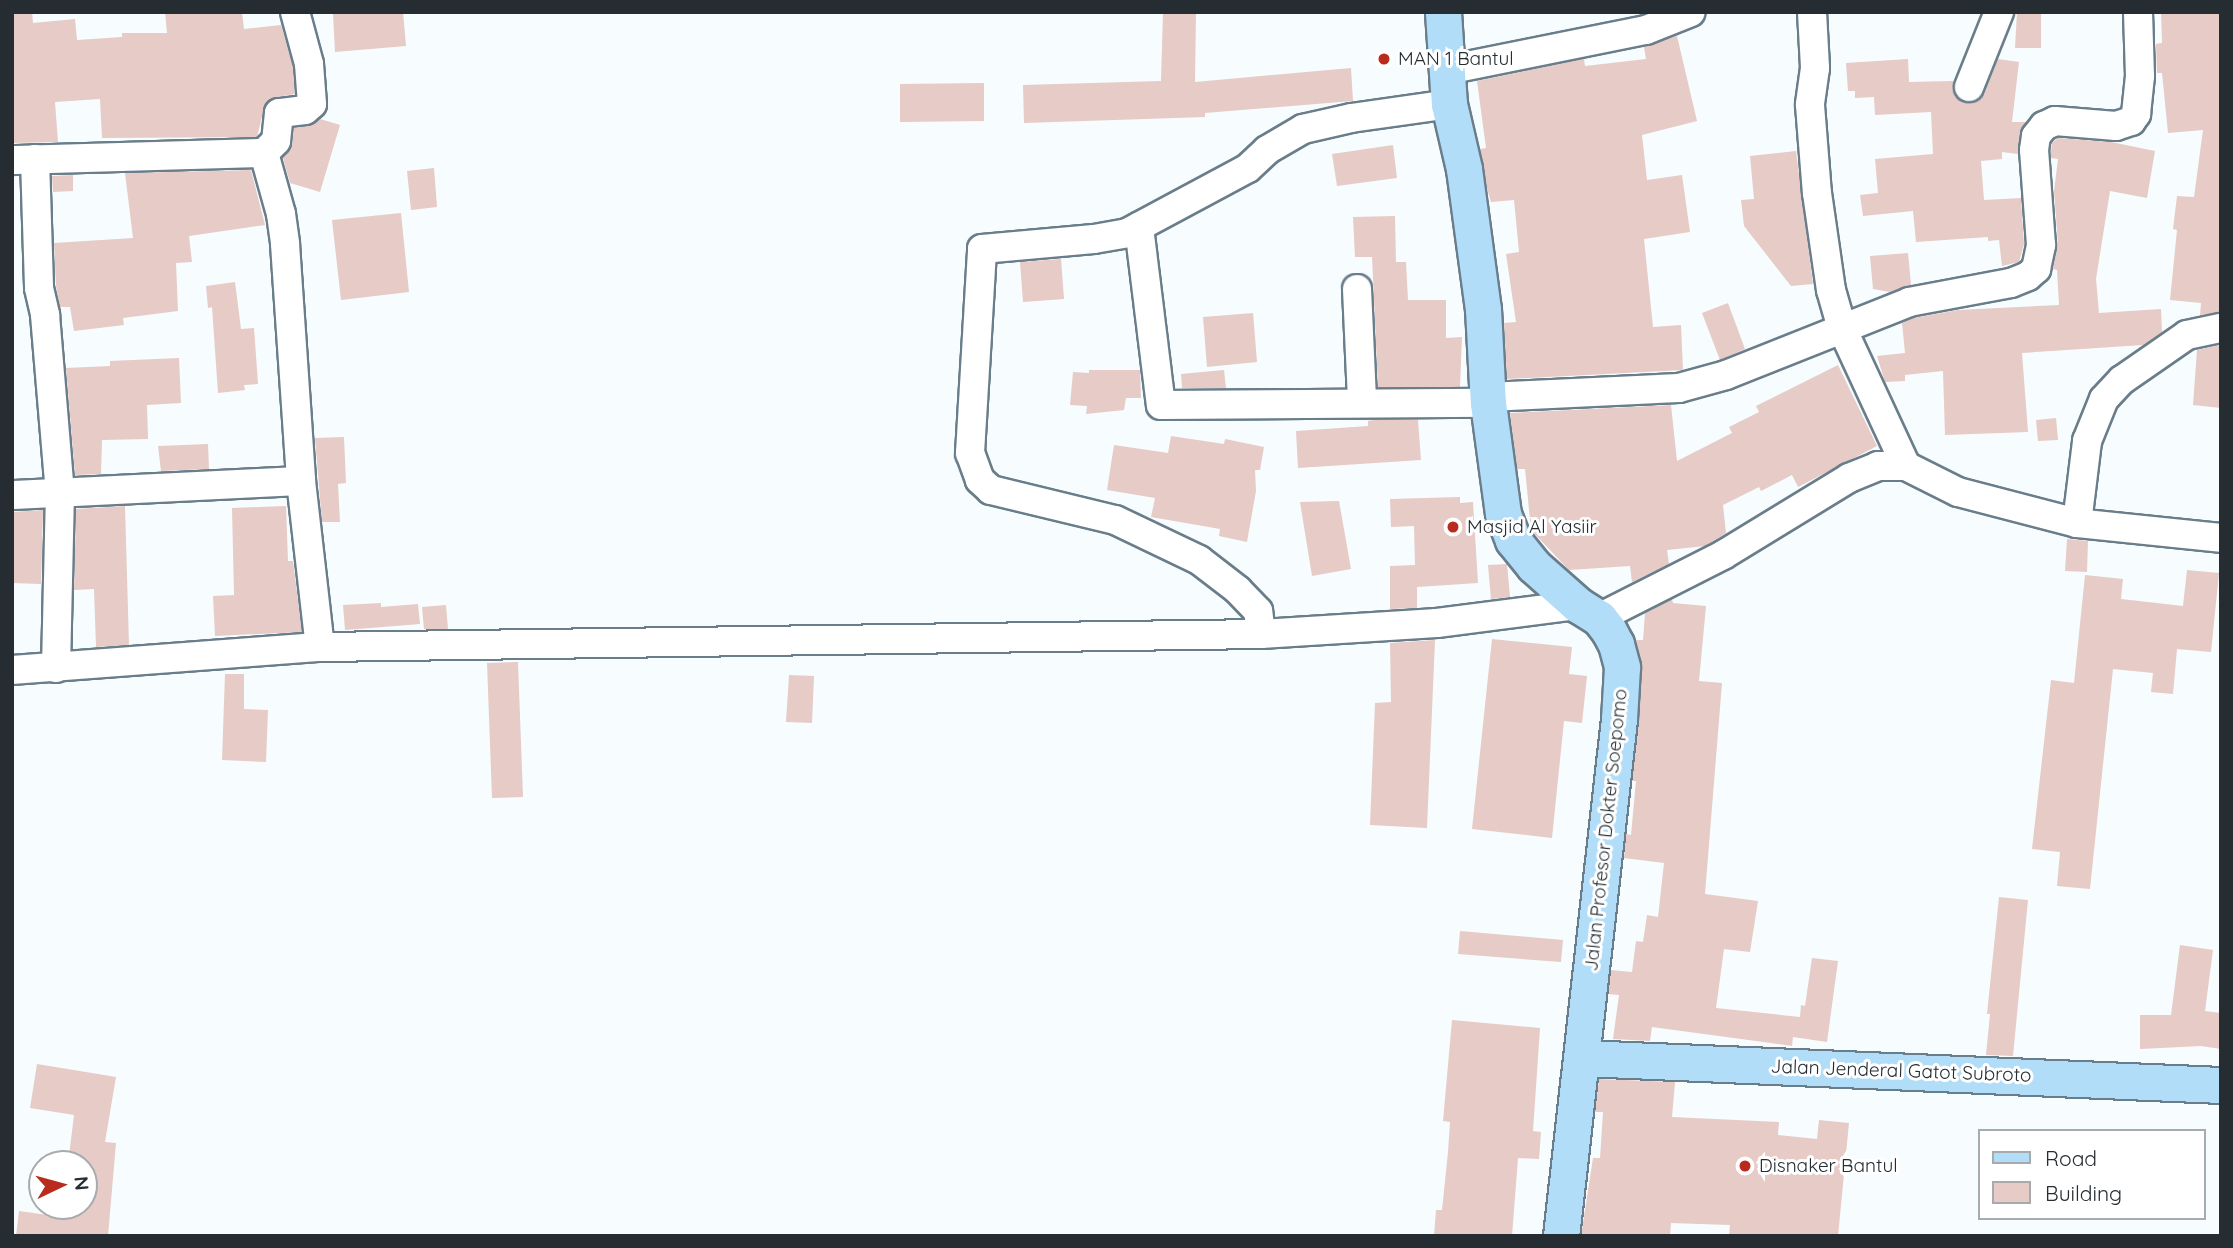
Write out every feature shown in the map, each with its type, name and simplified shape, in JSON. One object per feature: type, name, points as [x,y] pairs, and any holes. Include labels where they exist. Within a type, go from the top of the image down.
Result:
[{"type":"main road","name":"Jalan Profesor Dokter Soepomo","points":[[1443,12],[1450,104],[1474,237],[1483,309],[1488,400],[1499,498],[1506,524],[1513,540],[1534,566],[1588,612],[1616,644],[1622,667],[1561,1236]]},
{"type":"main road","name":"Jalan Jenderal Gatot Subroto","points":[[1582,1058],[2221,1085]]},
{"type":"street","points":[[56,668],[60,492],[45,315],[24,159],[264,153],[276,141],[279,113],[305,110],[312,104],[309,64],[295,12]]},
{"type":"street","points":[[1447,70],[1646,30],[1691,12]]},
{"type":"street","points":[[1812,12],[1815,68],[1810,105],[1817,193],[1831,290],[1842,327],[1906,466]]},
{"type":"street","points":[[1969,87],[1999,12]]},
{"type":"street","points":[[1139,227],[1161,405],[1488,400],[1679,388],[1726,375],[1909,302],[2011,283],[2033,273],[2039,262],[2041,245],[2035,140],[2040,130],[2055,121],[2116,125],[2129,123],[2136,114],[2140,76],[2138,12]]},
{"type":"street","points":[[1261,634],[1258,611],[1238,590],[1199,560],[1115,520],[991,490],[980,480],[970,453],[982,249],[1094,239],[1139,227],[1248,168],[1267,150],[1303,129],[1339,120],[1450,104]]},
{"type":"street","points":[[264,153],[281,214],[285,244],[301,481],[320,647]]},
{"type":"street","points":[[1357,289],[1362,401]]},
{"type":"street","points":[[2077,523],[2087,441],[2104,398],[2132,373],[2187,335],[2221,328]]},
{"type":"street","points":[[12,670],[320,647],[1261,634],[1588,612],[1723,555],[1849,478],[1878,466],[1906,466],[1958,492],[2077,523],[2221,538]]},
{"type":"street","points":[[12,495],[301,481]]},
{"type":"building","points":[[12,12],[32,12],[33,23],[75,19],[77,40],[122,37],[122,33],[167,33],[165,12],[242,12],[244,29],[281,25],[293,67],[295,94],[277,97],[265,104],[257,137],[102,138],[100,99],[55,102],[58,142],[12,143]]},
{"type":"building","points":[[403,12],[406,46],[335,52],[333,14]]},
{"type":"building","points":[[1163,12],[1196,12],[1195,82],[1351,68],[1353,101],[1205,113],[1205,117],[1024,123],[1023,85],[1161,81]]},
{"type":"building","points":[[2017,12],[2041,12],[2041,48],[2015,48]]},
{"type":"building","points":[[2161,12],[2221,12],[2221,312],[2200,315],[2201,303],[2170,300],[2177,230],[2173,229],[2177,196],[2194,197],[2203,130],[2168,133],[2162,73],[2157,73],[2156,44],[2162,43]]},
{"type":"building","points":[[1677,36],[1697,121],[1642,135],[1647,180],[1682,175],[1690,232],[1644,239],[1653,327],[1681,325],[1683,370],[1507,379],[1504,323],[1516,322],[1506,254],[1519,252],[1514,200],[1491,202],[1480,149],[1486,148],[1477,81],[1584,59],[1585,66],[1646,59],[1644,47]]},
{"type":"building","points":[[1908,59],[1909,82],[1953,81],[1956,97],[1971,103],[1984,94],[1998,59],[2019,62],[2012,122],[2026,122],[2020,134],[2018,154],[2002,152],[2002,159],[1981,161],[1984,200],[2021,198],[2024,244],[2019,262],[2002,266],[1999,240],[1988,241],[1988,237],[1916,242],[1913,211],[1863,216],[1860,195],[1878,193],[1875,159],[1933,154],[1931,112],[1875,115],[1874,97],[1855,98],[1855,91],[1848,91],[1846,63]]},
{"type":"building","points":[[984,83],[984,121],[900,122],[900,84]]},
{"type":"building","points":[[320,119],[340,125],[320,192],[290,183],[283,158],[292,144],[294,128],[308,126]]},
{"type":"building","points":[[2058,138],[2111,142],[2155,151],[2147,198],[2110,191],[2096,279],[2099,313],[2161,309],[2162,332],[2143,345],[2022,353],[2028,432],[1945,435],[1943,371],[1905,375],[1905,381],[1885,382],[1877,356],[1905,353],[1902,323],[1914,318],[1958,310],[2059,305],[2057,270],[2053,269],[2058,244],[2054,191],[2058,159],[2051,158],[2052,143]]},
{"type":"building","points":[[1393,145],[1397,178],[1337,186],[1332,154]]},
{"type":"building","points":[[1796,151],[1813,284],[1791,286],[1744,226],[1741,200],[1754,199],[1750,156]]},
{"type":"building","points":[[434,168],[437,207],[411,210],[407,171]]},
{"type":"building","points":[[251,170],[265,225],[189,236],[192,262],[176,263],[178,311],[123,318],[124,325],[74,331],[70,307],[60,307],[54,243],[133,238],[125,173]]},
{"type":"building","points":[[73,175],[73,191],[53,192],[52,176]]},
{"type":"building","points":[[401,213],[409,292],[341,300],[332,220]]},
{"type":"building","points":[[1395,216],[1396,262],[1406,262],[1408,300],[1446,300],[1446,338],[1462,337],[1460,387],[1378,387],[1372,257],[1355,257],[1353,217]]},
{"type":"building","points":[[1908,253],[1911,285],[1890,292],[1873,289],[1870,256]]},
{"type":"building","points":[[1061,259],[1064,299],[1023,302],[1020,262]]},
{"type":"building","points":[[235,282],[241,329],[254,328],[258,384],[244,385],[245,390],[218,393],[212,307],[208,308],[206,286]]},
{"type":"building","points":[[1728,303],[1745,349],[1720,360],[1702,313]]},
{"type":"building","points":[[1253,313],[1257,362],[1207,367],[1203,317]]},
{"type":"building","points":[[2221,345],[2221,408],[2193,405],[2197,350]]},
{"type":"building","points":[[179,358],[181,403],[147,405],[148,439],[102,440],[101,474],[75,475],[66,368],[110,366],[110,361]]},
{"type":"building","points":[[1838,365],[1877,446],[1798,487],[1792,475],[1761,491],[1759,487],[1723,505],[1726,533],[1705,546],[1667,550],[1669,564],[1632,582],[1630,566],[1569,570],[1531,530],[1525,469],[1517,469],[1510,413],[1671,405],[1677,461],[1732,433],[1729,427],[1759,412],[1756,406]]},
{"type":"building","points":[[1089,370],[1140,370],[1141,398],[1126,398],[1124,410],[1086,414],[1087,406],[1070,405],[1073,372],[1089,373]]},
{"type":"building","points":[[1224,370],[1226,388],[1182,388],[1181,374]]},
{"type":"building","points":[[2056,418],[2058,440],[2038,441],[2036,420]]},
{"type":"building","points":[[1374,420],[1418,420],[1421,460],[1298,468],[1296,431],[1368,426],[1368,421]]},
{"type":"building","points":[[1171,436],[1224,444],[1225,439],[1264,447],[1260,470],[1255,470],[1256,491],[1247,542],[1219,536],[1220,529],[1151,517],[1155,498],[1107,490],[1114,445],[1168,453]]},
{"type":"building","points":[[344,437],[346,483],[338,484],[340,522],[322,522],[315,438]]},
{"type":"building","points":[[208,444],[209,469],[161,471],[158,446]]},
{"type":"building","points":[[1460,497],[1460,503],[1473,502],[1478,583],[1417,587],[1417,608],[1390,609],[1390,566],[1415,565],[1414,526],[1391,527],[1390,499]]},
{"type":"building","points":[[1339,501],[1351,569],[1312,576],[1300,502]]},
{"type":"building","points":[[125,506],[129,645],[96,647],[94,589],[74,590],[76,509]]},
{"type":"building","points":[[286,506],[288,561],[293,561],[302,632],[215,636],[213,596],[234,595],[232,508]]},
{"type":"building","points":[[43,510],[41,584],[12,583],[12,512]]},
{"type":"building","points":[[2067,539],[2088,541],[2087,572],[2065,571]]},
{"type":"building","points":[[1507,564],[1510,597],[1491,599],[1488,565]]},
{"type":"building","points":[[2187,570],[2219,573],[2211,652],[2177,649],[2173,694],[2151,692],[2153,673],[2113,669],[2090,889],[2057,886],[2060,852],[2032,849],[2051,680],[2074,683],[2085,575],[2123,579],[2121,599],[2183,606]]},
{"type":"building","points":[[1672,599],[1673,603],[1706,606],[1699,681],[1722,683],[1705,894],[1758,901],[1750,952],[1724,949],[1716,1008],[1800,1017],[1801,1005],[1805,1006],[1812,958],[1838,961],[1827,1042],[1793,1037],[1792,1046],[1652,1027],[1650,1041],[1613,1039],[1619,995],[1608,994],[1611,970],[1632,972],[1636,941],[1643,942],[1647,915],[1658,917],[1664,863],[1624,858],[1626,834],[1631,835],[1636,781],[1632,781],[1642,668],[1636,640],[1643,640],[1645,613]]},
{"type":"building","points":[[381,603],[381,607],[418,604],[420,624],[345,630],[343,605]]},
{"type":"building","points":[[446,605],[448,629],[424,629],[422,607]]},
{"type":"building","points":[[1492,639],[1572,647],[1569,674],[1587,676],[1582,723],[1564,721],[1552,838],[1472,829]]},
{"type":"building","points":[[1435,640],[1427,828],[1370,825],[1375,703],[1391,702],[1390,643]]},
{"type":"building","points":[[518,662],[523,797],[492,798],[487,663]]},
{"type":"building","points":[[225,674],[244,674],[244,709],[268,710],[266,762],[222,760]]},
{"type":"building","points":[[789,675],[814,676],[812,723],[786,722]]},
{"type":"building","points":[[1999,897],[2028,900],[2013,1056],[1986,1055],[1990,1014],[1987,1014]]},
{"type":"building","points":[[1460,931],[1563,940],[1561,962],[1458,954]]},
{"type":"building","points":[[2180,945],[2213,950],[2205,1011],[2221,1013],[2221,1049],[2201,1046],[2140,1049],[2140,1015],[2171,1015]]},
{"type":"building","points":[[1452,1020],[1540,1028],[1533,1131],[1541,1132],[1539,1159],[1518,1158],[1512,1236],[1434,1236],[1436,1210],[1442,1210],[1448,1152],[1450,1122],[1443,1121]]},
{"type":"building","points":[[37,1064],[116,1077],[105,1142],[116,1143],[108,1236],[16,1236],[19,1211],[28,1212],[28,1220],[98,1220],[98,1150],[70,1150],[74,1115],[30,1108]]},
{"type":"building","points":[[1599,1079],[1675,1082],[1672,1117],[1779,1122],[1778,1135],[1817,1139],[1819,1120],[1849,1123],[1838,1236],[1729,1236],[1730,1225],[1671,1223],[1670,1236],[1581,1236],[1593,1158],[1600,1158],[1603,1112],[1595,1112]]},
{"type":"place","name":"MAN 1 Bantul","points":[[1384,59]]},
{"type":"place","name":"Masjid Al Yasiir","points":[[1453,527]]},
{"type":"place","name":"Disnaker Bantul","points":[[1745,1166]]}]
